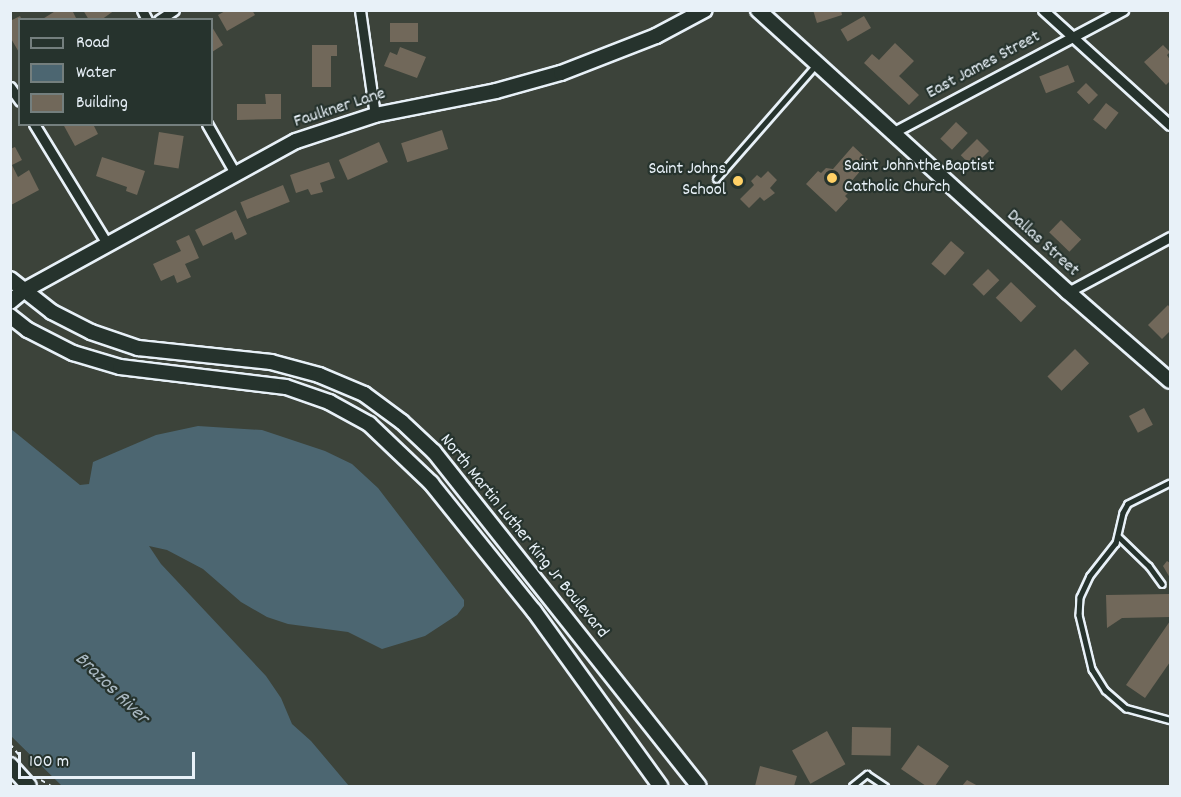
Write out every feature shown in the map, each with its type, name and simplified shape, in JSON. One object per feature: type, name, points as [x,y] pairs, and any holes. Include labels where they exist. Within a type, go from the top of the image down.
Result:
[{"type":"main road","name":"Faulkner Lane","points":[[10,302],[23,291],[296,141],[331,127],[375,115],[496,91],[561,73],[656,36],[705,10]]},
{"type":"main road","name":"Dallas Street","points":[[758,10],[1068,292],[1170,381]]},
{"type":"main road","name":"North Martin Luther King Jr Boulevard","points":[[10,279],[52,312],[91,332],[138,348],[271,362],[319,375],[371,399],[402,422],[434,452],[699,786]]},
{"type":"main road","name":"North Martin Luther King Jr Boulevard","points":[[10,316],[28,330],[73,353],[120,367],[228,378],[286,387],[328,402],[369,424],[431,483],[534,611],[660,786]]},
{"type":"main road","points":[[10,765],[29,786]]},
{"type":"street","points":[[360,10],[375,115]]},
{"type":"street","points":[[1043,10],[1170,125]]},
{"type":"street","name":"East James Street","points":[[892,133],[1123,10]]},
{"type":"street","points":[[35,126],[108,245]]},
{"type":"street","points":[[208,126],[235,173]]},
{"type":"street","points":[[1068,292],[1170,237]]},
{"type":"lane","points":[[716,179],[817,64]]},
{"type":"lane","points":[[1170,483],[1128,504],[1123,513],[1116,543],[1090,576],[1080,597],[1079,615],[1092,669],[1105,690],[1126,708],[1170,720]]},
{"type":"lane","points":[[1118,536],[1149,566],[1162,584]]},
{"type":"lane","points":[[852,786],[867,774],[885,786]]},
{"type":"water","name":"Brazos River","points":[[198,426],[262,430],[325,451],[352,464],[378,488],[464,600],[464,606],[457,615],[425,636],[382,649],[348,632],[288,624],[267,617],[241,602],[203,569],[167,550],[149,546],[161,564],[266,676],[281,698],[292,724],[311,741],[349,786],[62,786],[11,736],[11,429],[80,485],[89,484],[93,462],[156,435]]},
{"type":"building","points":[[57,10],[72,10],[76,18],[44,18]]},
{"type":"building","points":[[83,10],[115,10],[104,18],[88,18]]},
{"type":"building","points":[[227,10],[252,10],[255,15],[227,31],[218,15]]},
{"type":"building","points":[[813,10],[841,10],[842,15],[817,23]]},
{"type":"building","points":[[20,16],[21,18],[18,18],[18,51],[10,37],[10,21]]},
{"type":"building","points":[[864,16],[871,28],[848,42],[841,30]]},
{"type":"building","points":[[390,23],[418,23],[418,42],[390,42]]},
{"type":"building","points":[[213,29],[223,45],[213,51]]},
{"type":"building","points":[[895,43],[914,61],[899,76],[919,95],[909,105],[864,63],[872,54],[879,60]]},
{"type":"building","points":[[312,45],[337,45],[337,56],[331,56],[331,87],[312,87]]},
{"type":"building","points":[[1163,45],[1170,52],[1167,55],[1170,60],[1170,81],[1166,85],[1144,62]]},
{"type":"building","points":[[400,47],[426,57],[417,78],[384,66],[390,52],[397,55]]},
{"type":"building","points":[[1068,65],[1075,82],[1046,93],[1039,77]]},
{"type":"building","points":[[1086,83],[1098,95],[1089,104],[1077,92]]},
{"type":"building","points":[[265,94],[281,94],[281,119],[237,120],[237,104],[266,104]]},
{"type":"building","points":[[1106,103],[1119,113],[1106,129],[1093,120]]},
{"type":"building","points":[[956,122],[968,133],[952,150],[940,139]]},
{"type":"building","points":[[64,126],[94,126],[98,134],[75,146]]},
{"type":"building","points":[[442,130],[448,149],[407,162],[401,143]]},
{"type":"building","points":[[159,132],[184,136],[179,169],[154,165]]},
{"type":"building","points":[[977,139],[989,151],[973,167],[961,155]]},
{"type":"building","points":[[379,142],[388,162],[348,180],[339,160]]},
{"type":"building","name":"Saint John the Baptist Catholic Church","points":[[853,146],[869,161],[849,184],[850,191],[845,196],[848,199],[836,212],[806,184],[818,171],[821,173],[826,168],[833,169]]},
{"type":"building","points":[[15,147],[22,160],[12,165],[18,177],[29,170],[39,190],[11,205],[10,149]]},
{"type":"building","points":[[102,157],[145,171],[137,195],[126,191],[127,187],[96,176]]},
{"type":"building","points":[[329,162],[335,178],[320,183],[323,192],[311,195],[308,189],[296,193],[290,175]]},
{"type":"building","points":[[768,171],[777,180],[770,188],[775,193],[764,201],[760,197],[749,208],[740,199],[754,185],[751,181],[757,175],[761,178]]},
{"type":"building","points":[[283,185],[290,202],[247,219],[240,202]]},
{"type":"building","points":[[236,210],[247,234],[235,240],[232,232],[203,246],[195,230]]},
{"type":"building","points":[[1061,220],[1081,239],[1069,252],[1049,232]]},
{"type":"building","points":[[189,235],[199,258],[185,264],[191,277],[177,283],[174,275],[161,281],[153,264],[181,251],[176,241]]},
{"type":"building","points":[[951,241],[965,253],[945,275],[931,264]]},
{"type":"building","points":[[988,269],[999,280],[984,296],[972,285]]},
{"type":"building","points":[[1011,282],[1036,306],[1021,322],[996,298]]},
{"type":"building","points":[[1168,305],[1170,331],[1162,339],[1148,325]]},
{"type":"building","points":[[1075,349],[1089,363],[1062,391],[1047,377]]},
{"type":"building","points":[[1144,408],[1153,425],[1138,433],[1129,416]]},
{"type":"building","points":[[1167,561],[1170,563],[1170,578],[1163,566]]},
{"type":"building","points":[[1170,594],[1170,617],[1122,618],[1107,628],[1106,595]]},
{"type":"building","points":[[1170,621],[1170,662],[1145,698],[1126,685]]},
{"type":"building","points":[[852,727],[891,728],[891,756],[852,755]]},
{"type":"building","points":[[827,731],[845,764],[810,784],[792,750]]},
{"type":"building","points":[[918,745],[949,766],[935,786],[926,786],[901,769]]},
{"type":"building","points":[[760,766],[797,776],[794,786],[755,786]]},
{"type":"building","points":[[967,780],[978,786],[962,786]]},
{"type":"place","name":"Saint John the Baptist Catholic Church","points":[[832,178]]},
{"type":"place","name":"Saint Johns School","points":[[738,181]]}]
